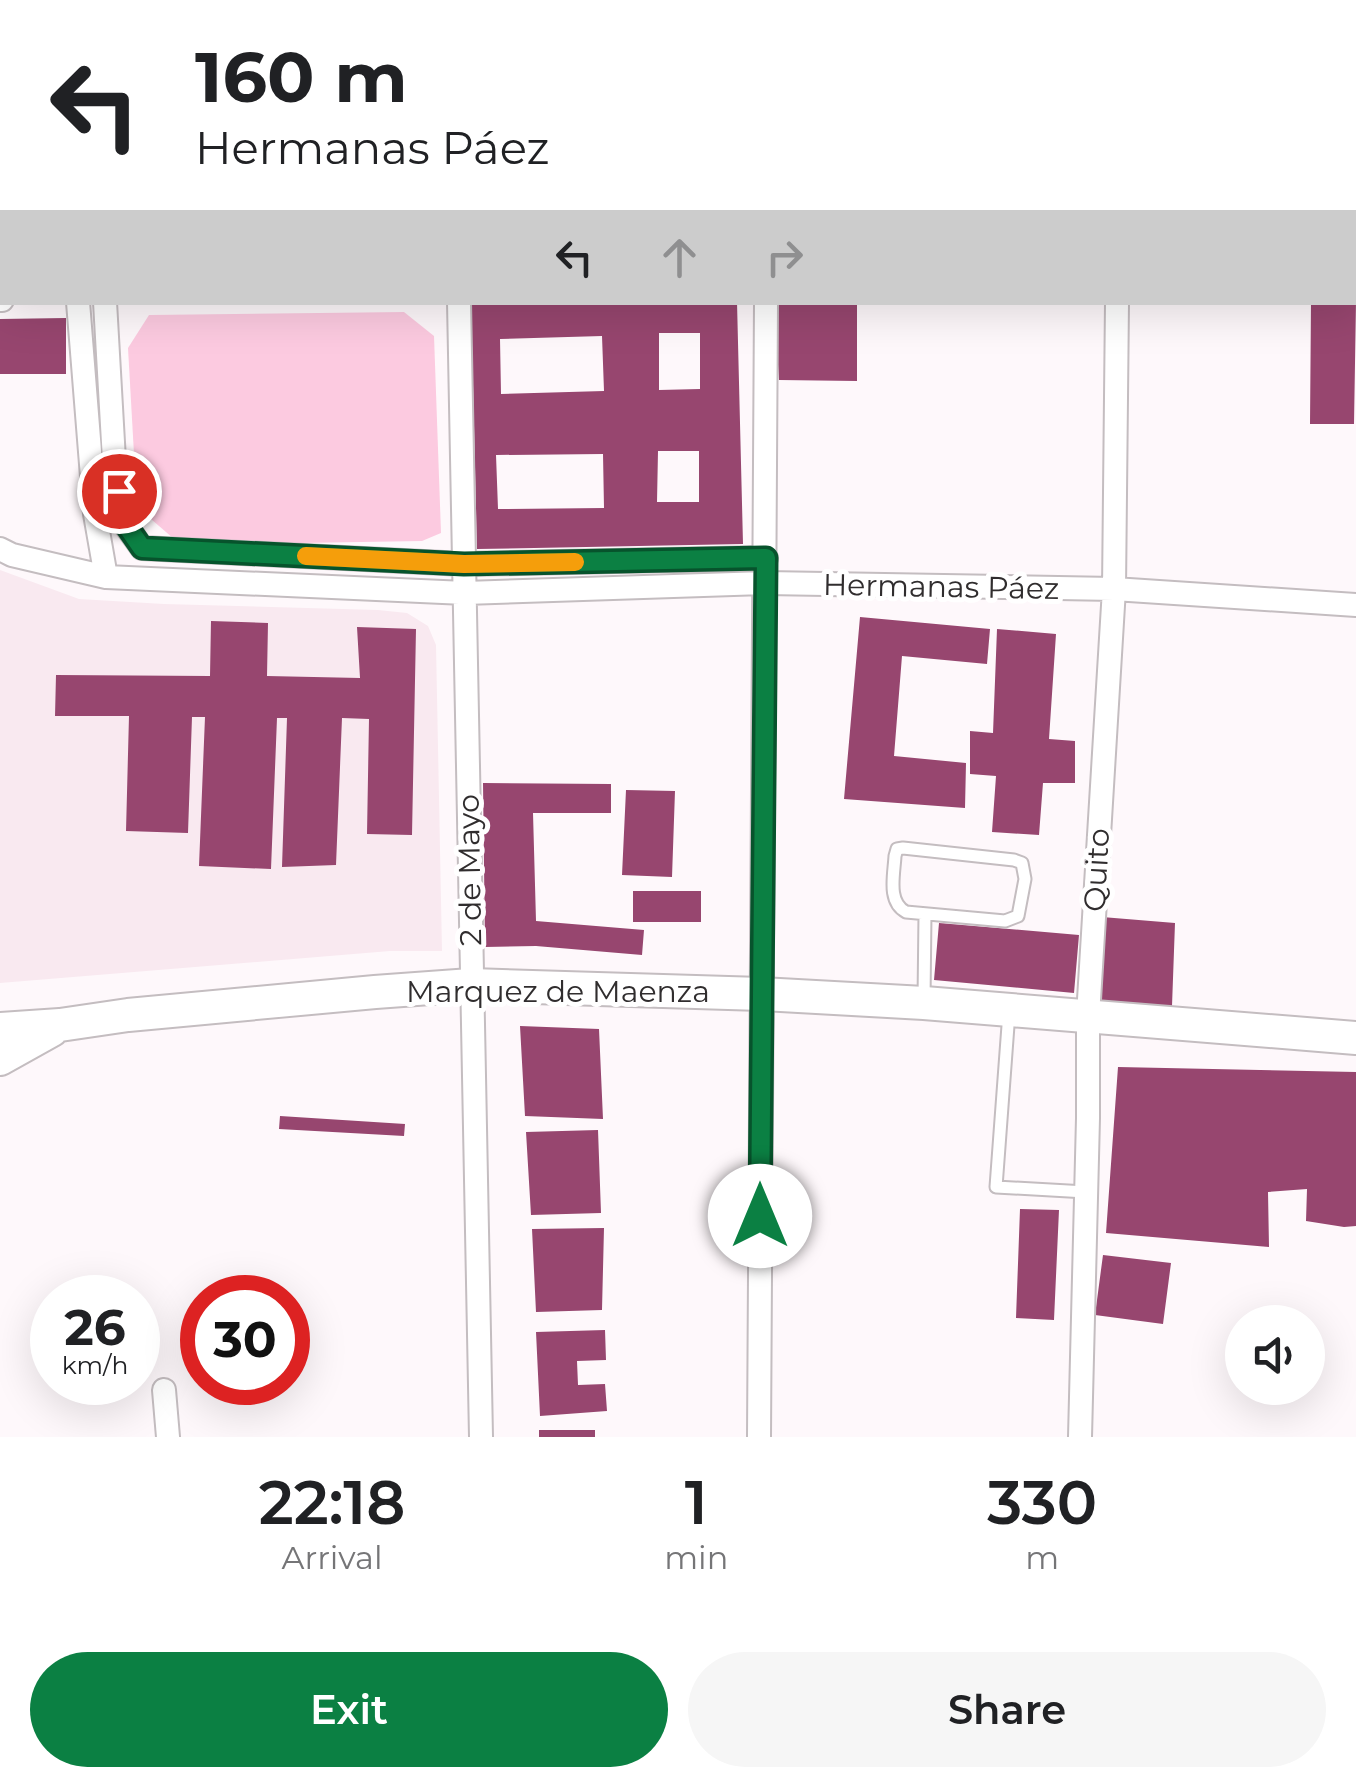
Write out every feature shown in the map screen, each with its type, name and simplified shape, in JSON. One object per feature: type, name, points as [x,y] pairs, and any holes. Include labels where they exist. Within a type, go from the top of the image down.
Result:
[{"type":"street","points":[[78,305],[95,514],[106,576]]},
{"type":"street","points":[[105,305],[114,460],[124,522],[142,548],[464,564],[766,558]]},
{"type":"street","name":"2 de Mayo","points":[[459,305],[481,1437]]},
{"type":"street","points":[[759,1437],[766,305]]},
{"type":"street","name":"Quito","points":[[1080,1437],[1088,1016],[1114,589],[1116,305]]},
{"type":"street","name":"Hermanas Páez","points":[[0,549],[106,576],[465,593],[766,583],[1114,589],[1356,605]]},
{"type":"street","name":"Marquez de Maenza","points":[[0,1029],[472,985],[761,994],[1356,1038]]},
{"type":"street","points":[[0,1059],[60,1025]]},
{"type":"street","points":[[164,1390],[168,1437]]},
{"type":"lane","points":[[897,850],[1022,863],[1025,879],[1021,908],[1015,918],[1004,921],[925,914],[899,910],[894,901],[897,850]]},
{"type":"lane","points":[[924,1004],[925,914]]},
{"type":"lane","points":[[1009,1010],[996,1187],[1086,1192]]},
{"type":"shaded area","points":[[404,312],[434,336],[441,533],[422,541],[181,545],[137,507],[128,348],[149,315]]},
{"type":"shaded area","points":[[0,570],[79,599],[378,610],[407,613],[428,626],[436,645],[442,951],[390,951],[0,983]]},
{"type":"building","points":[[471,305],[737,305],[743,544],[477,549]],"holes":[[[659,333],[700,333],[700,389],[659,390]],[[602,336],[604,391],[501,394],[500,339]],[[658,451],[699,451],[699,502],[657,502]],[[603,454],[604,508],[498,509],[496,455]]]},
{"type":"building","points":[[774,305],[857,305],[857,381],[779,380]]},
{"type":"building","points":[[1311,305],[1356,305],[1354,424],[1310,424]]},
{"type":"building","points":[[66,318],[66,374],[0,374],[0,319]]},
{"type":"building","points":[[860,617],[990,629],[987,664],[902,656],[894,756],[966,763],[965,808],[844,799]]},
{"type":"building","points":[[211,621],[268,623],[267,676],[360,678],[357,627],[416,629],[412,835],[367,834],[369,719],[342,718],[336,865],[282,867],[287,718],[277,718],[271,869],[199,866],[205,717],[192,717],[188,833],[126,831],[129,716],[55,716],[56,675],[210,676]]},
{"type":"building","points":[[997,629],[1056,634],[1049,739],[1075,741],[1075,783],[1043,783],[1039,835],[992,832],[996,776],[970,774],[970,731],[993,733]]},
{"type":"building","points":[[483,783],[611,784],[611,813],[533,813],[536,921],[644,930],[642,955],[536,946],[485,947]]},
{"type":"building","points":[[626,790],[675,791],[672,877],[622,875]]},
{"type":"building","points":[[633,891],[701,891],[701,922],[633,922]]},
{"type":"building","points":[[1102,917],[1175,923],[1172,1006],[1097,1000]]},
{"type":"building","points":[[939,923],[1079,935],[1074,993],[934,980]]},
{"type":"building","points":[[520,1026],[599,1029],[603,1119],[525,1116]]},
{"type":"building","points":[[1118,1067],[1356,1072],[1356,1226],[1306,1221],[1307,1189],[1268,1192],[1269,1247],[1106,1233]]},
{"type":"building","points":[[280,1116],[405,1124],[404,1136],[279,1129]]},
{"type":"building","points":[[598,1130],[601,1213],[531,1215],[526,1132]]},
{"type":"building","points":[[1020,1209],[1059,1210],[1054,1320],[1016,1318]]},
{"type":"building","points":[[604,1228],[602,1310],[536,1312],[532,1229]]},
{"type":"building","points":[[1103,1255],[1171,1263],[1163,1324],[1095,1315]]},
{"type":"building","points":[[605,1330],[606,1360],[577,1361],[578,1385],[605,1384],[607,1411],[540,1416],[536,1332]]},
{"type":"building","points":[[539,1430],[595,1430],[595,1437],[539,1437]]},
{"type":"slow traffic","points":[[306,556],[464,564],[575,562]]},
{"type":"route","points":[[119,491],[124,522],[142,548],[464,564],[766,558],[760,1216]]}]
